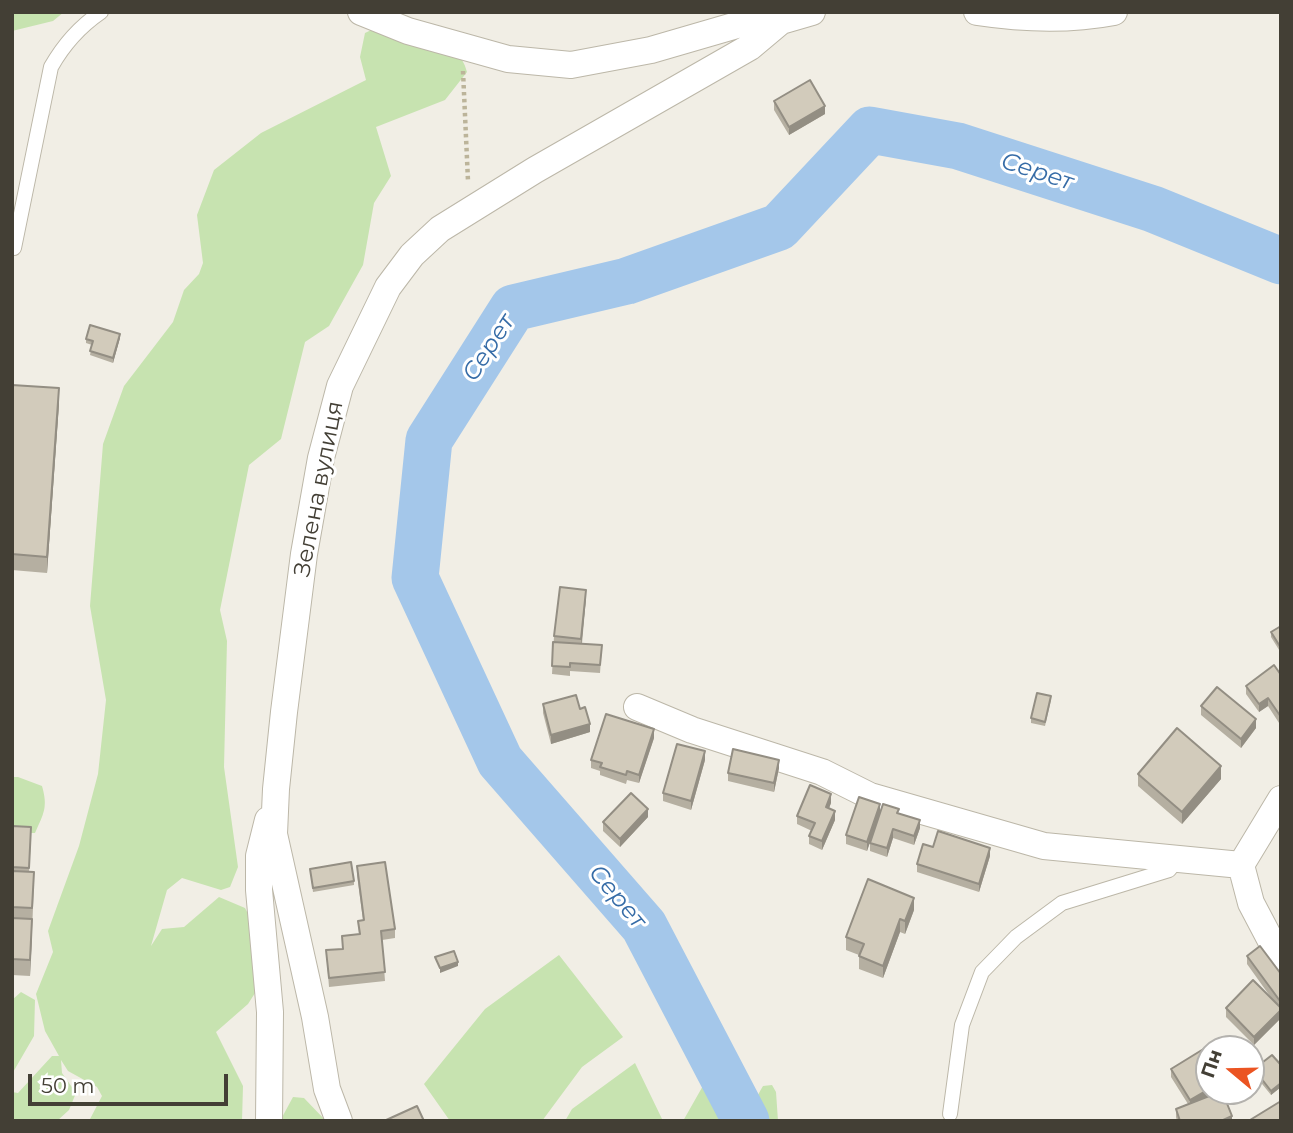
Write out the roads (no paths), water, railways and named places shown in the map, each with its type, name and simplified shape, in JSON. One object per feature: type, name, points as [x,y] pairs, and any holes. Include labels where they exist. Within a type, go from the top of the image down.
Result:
[{"type":"street","points":[[361,12],[408,31],[508,59],[571,65],[651,50],[761,18],[781,20]]},
{"type":"street","name":"Зелена вулиця","points":[[340,1121],[327,1089],[274,834],[276,789],[304,554],[321,458],[340,386],[388,287],[412,256],[440,229],[535,170],[750,47],[781,20],[812,12]]},
{"type":"street","points":[[977,12],[1025,19],[1086,18],[1114,12]]},
{"type":"street","points":[[637,708],[692,730],[822,772],[870,796],[1044,846],[1241,865]]},
{"type":"street","points":[[270,1121],[270,1012],[259,890],[259,856],[276,789]]},
{"type":"street","points":[[1281,799],[1241,865],[1251,903],[1281,960]]},
{"type":"lane","points":[[14,248],[51,67],[63,45],[101,12]]},
{"type":"lane","points":[[950,1114],[961,1025],[982,972],[1016,937],[1062,903],[1169,870],[1178,859]]},
{"type":"waterway","name":"Серет","points":[[746,1121],[644,926],[500,761],[415,578],[429,440],[513,308],[627,281],[779,227],[870,130],[958,146],[1153,209],[1281,261]]}]
